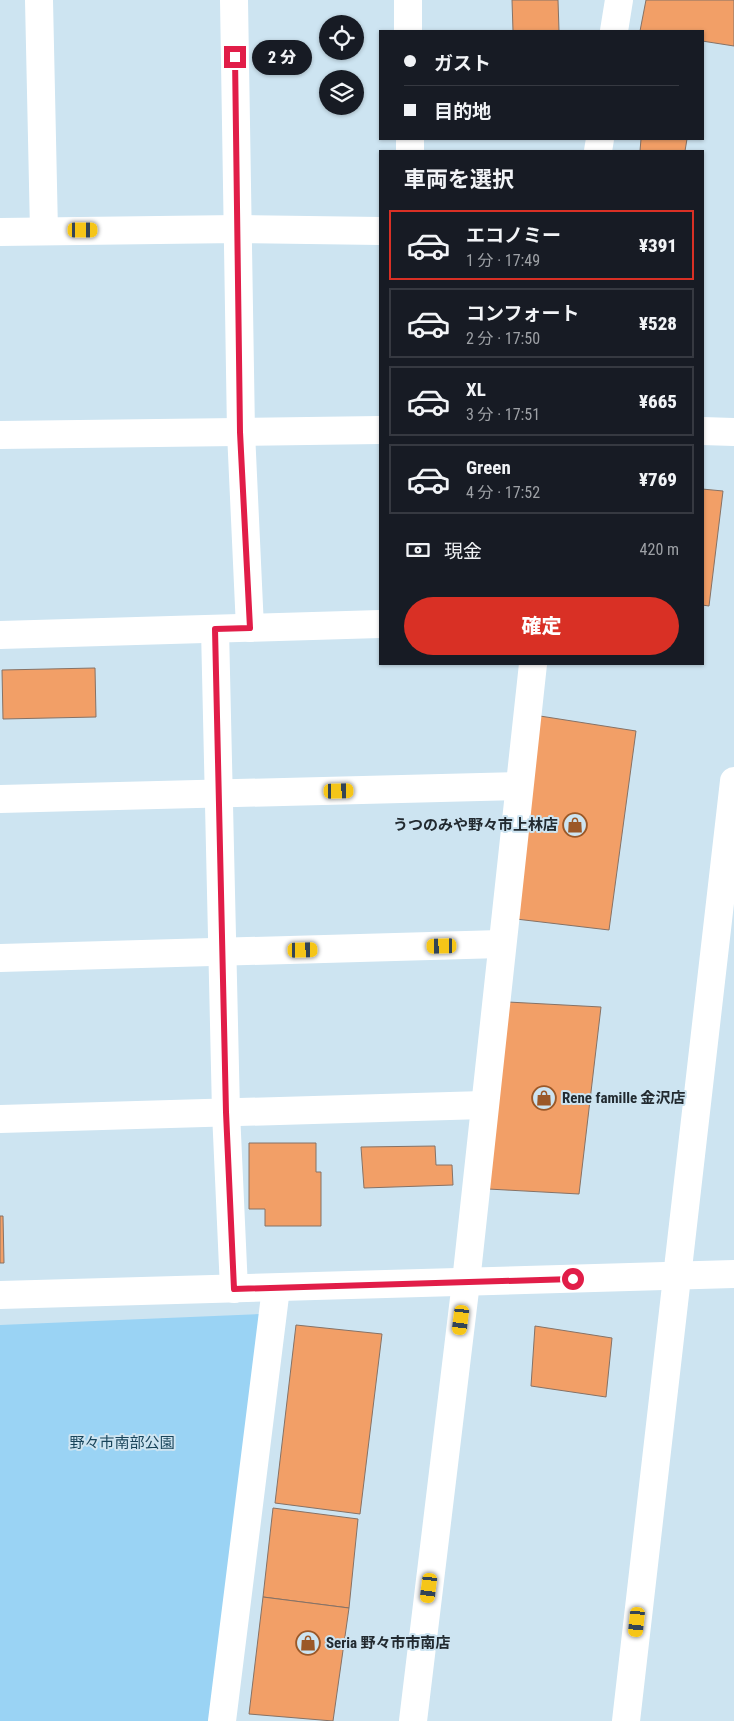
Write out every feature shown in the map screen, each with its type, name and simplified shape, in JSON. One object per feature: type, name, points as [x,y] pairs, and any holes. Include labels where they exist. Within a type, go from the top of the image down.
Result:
[{"type":"street","points":[[39,0],[44,231]]},
{"type":"street","points":[[234,0],[240,432],[250,628]]},
{"type":"street","points":[[408,0],[408,30]]},
{"type":"street","points":[[614,30],[618,0]]},
{"type":"street","points":[[0,232],[238,229],[379,231]]},
{"type":"street","points":[[0,435],[379,430]]},
{"type":"street","points":[[704,431],[734,432]]},
{"type":"street","points":[[0,635],[379,624]]},
{"type":"street","points":[[215,629],[224,952],[226,1112],[234,1289]]},
{"type":"street","points":[[413,1721],[466,1282],[501,944],[533,665]]},
{"type":"street","points":[[626,1721],[734,781]]},
{"type":"street","points":[[0,799],[519,786]]},
{"type":"street","points":[[0,958],[501,944]]},
{"type":"street","points":[[0,1119],[484,1105]]},
{"type":"street","points":[[0,1295],[734,1274]]},
{"type":"street","points":[[222,1721],[276,1288]]},
{"type":"green space","name":"野々市南部公園","points":[[260,1314],[212,1721],[0,1721],[0,1325]]},
{"type":"building","points":[[512,0],[558,0],[559,30],[513,30]]},
{"type":"building","points":[[646,0],[734,0],[734,46],[704,41],[704,30],[640,30]]},
{"type":"building","points":[[641,140],[687,140],[685,150],[640,150]]},
{"type":"building","points":[[704,489],[723,491],[709,606],[704,605]]},
{"type":"building","points":[[95,668],[96,717],[3,719],[2,670]]},
{"type":"building","name":"うつのみや野々市上林店","points":[[540,716],[636,731],[609,930],[516,919]]},
{"type":"building","name":"Rene famille 金沢店","points":[[508,1002],[601,1007],[579,1194],[488,1189]]},
{"type":"building","points":[[249,1143],[316,1143],[316,1172],[321,1172],[321,1226],[265,1226],[265,1209],[249,1209]]},
{"type":"building","points":[[435,1146],[436,1165],[452,1165],[453,1185],[364,1188],[361,1147]]},
{"type":"building","points":[[0,1216],[3,1216],[4,1263],[0,1263]]},
{"type":"building","points":[[296,1325],[382,1334],[360,1514],[275,1503]]},
{"type":"building","points":[[535,1326],[612,1338],[606,1397],[531,1386]]},
{"type":"building","points":[[273,1508],[358,1519],[349,1608],[263,1597]]},
{"type":"building","points":[[263,1597],[349,1608],[333,1721],[249,1714]]},
{"type":"place","name":"うつのみや野々市上林店","points":[[575,825]]},
{"type":"place","name":"Rene famille 金沢店","points":[[544,1098]]},
{"type":"place","name":"Seria 野々市市南店","points":[[308,1643]]},
{"type":"route","points":[[235,57],[240,432],[250,628],[215,629],[224,952],[226,1112],[234,1289],[573,1279]]}]
